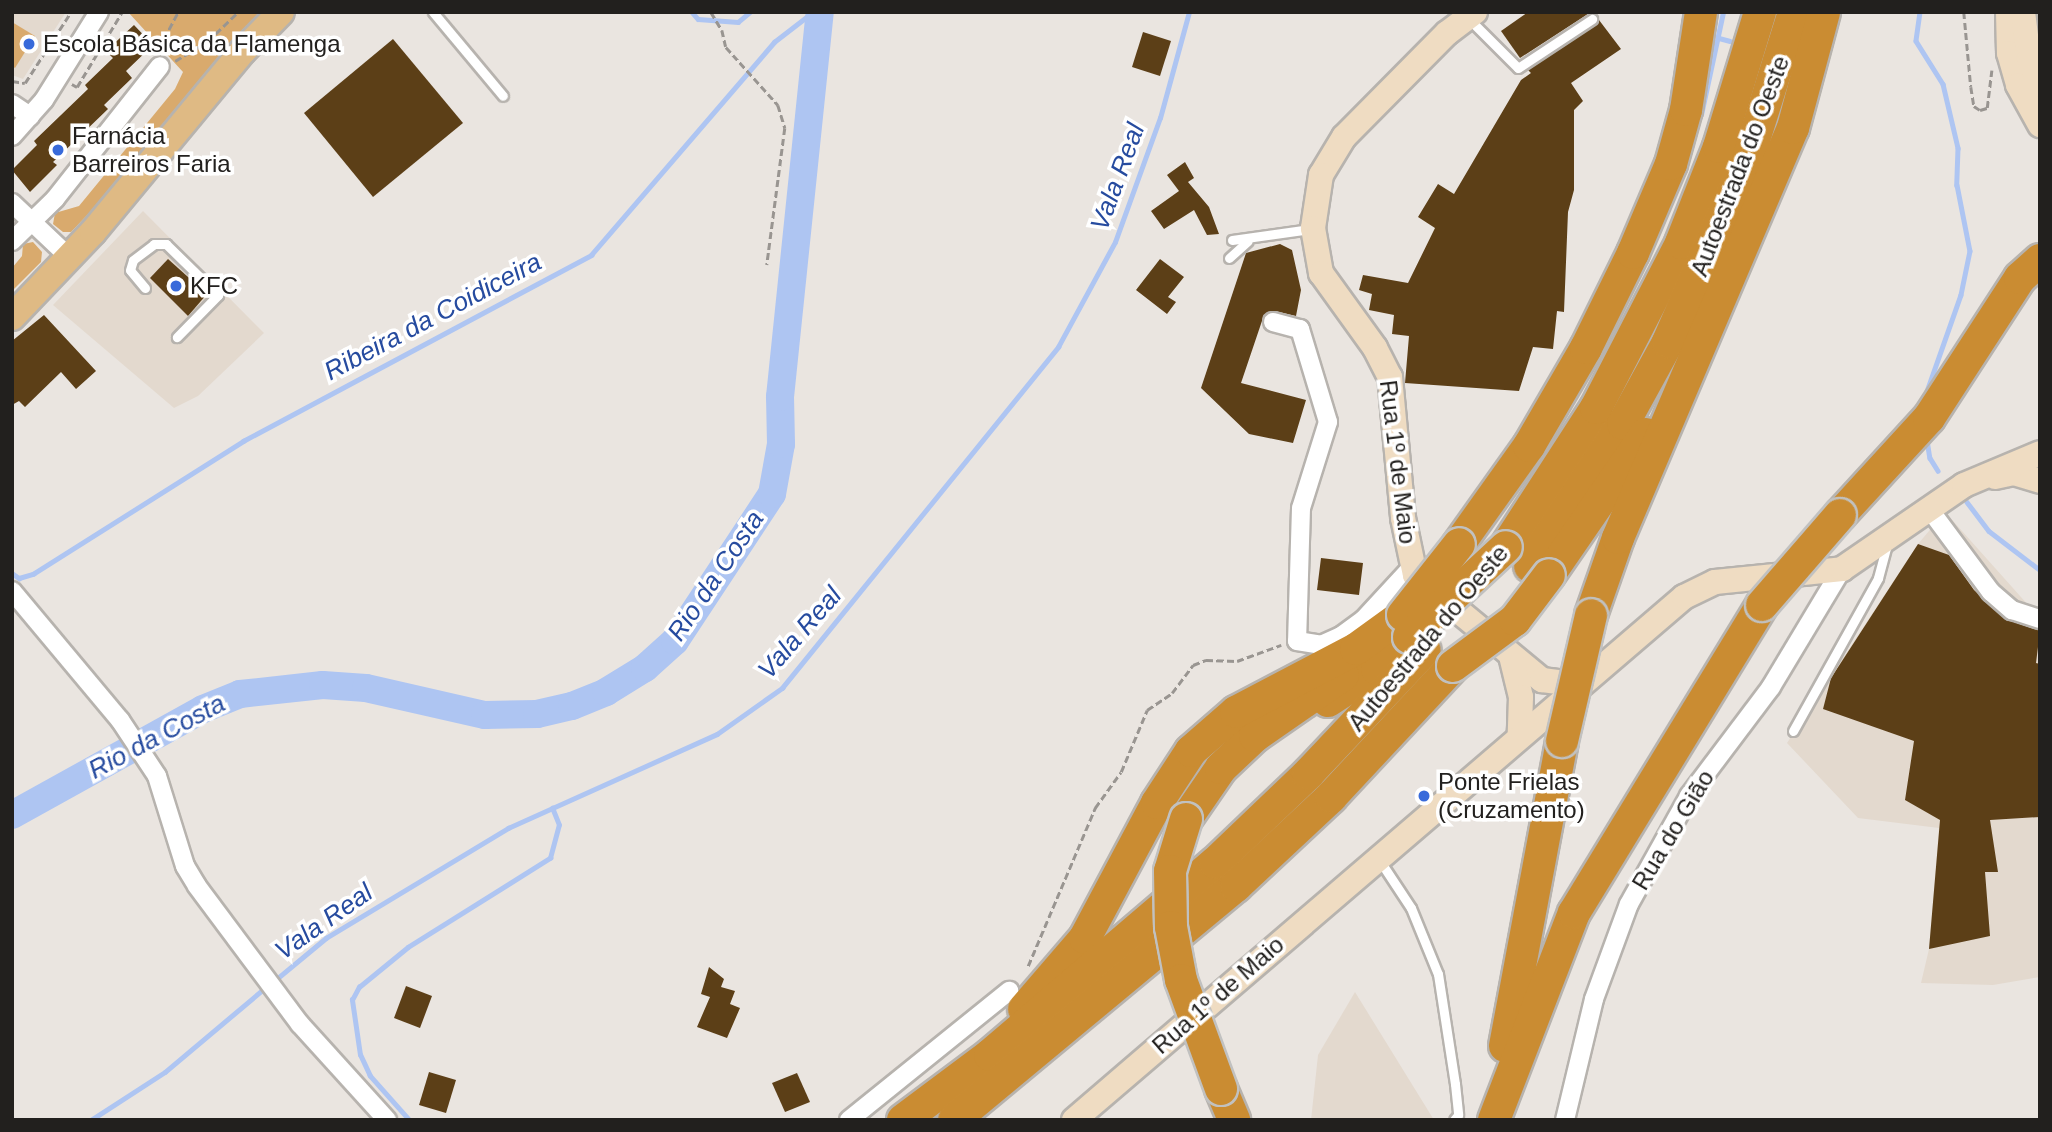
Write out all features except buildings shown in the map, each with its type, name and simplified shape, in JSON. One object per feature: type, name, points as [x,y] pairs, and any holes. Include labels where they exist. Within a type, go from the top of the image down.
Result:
[{"type":"highway","points":[[990,1055],[1028,1003],[1085,939],[1157,803],[1191,751],[1236,712],[1356,649],[1412,634],[1459,544],[1529,446],[1586,348],[1633,253],[1671,164],[1686,110],[1701,12]]},
{"type":"highway","name":"Autoestrada do Oeste","points":[[954,1120],[1236,886],[1331,797],[1452,666],[1515,620],[1529,562],[1596,408],[1681,243],[1719,147],[1760,12]]},
{"type":"highway","name":"Autoestrada do Oeste","points":[[1529,562],[1623,424],[1668,342],[1748,159],[1794,12]]},
{"type":"highway","points":[[1493,1120],[1562,741],[1591,615],[1618,538],[1793,128],[1824,12]]},
{"type":"highway","points":[[1493,1120],[1574,913],[1762,605],[1928,418],[1970,358],[2020,278],[2040,260]]},
{"type":"highway","points":[[1234,1120],[1181,980],[1171,927],[1170,871],[1186,819],[1222,768],[1255,736],[1350,690],[1412,634],[1529,562],[1647,433],[1719,304]]},
{"type":"highway","name":"Autoestrada do Oeste","points":[[903,1120],[990,1055],[1215,863],[1308,774],[1412,634]]},
{"type":"main road","points":[[12,317],[69,258],[281,12]]},
{"type":"street","points":[[12,135],[30,116],[99,12]]},
{"type":"street","points":[[2023,12],[2029,59],[2040,85]]},
{"type":"street","name":"Rua 1º de Maio","points":[[1471,15],[1447,33],[1344,137],[1321,175],[1313,228],[1321,273],[1375,348],[1390,377],[1415,575],[1542,680]]},
{"type":"street","points":[[2008,24],[2018,85],[2040,125]]},
{"type":"street","points":[[12,241],[55,200],[160,66]]},
{"type":"street","points":[[12,104],[30,116]]},
{"type":"street","points":[[12,203],[69,258]]},
{"type":"street","points":[[1273,322],[1300,329],[1328,422],[1301,508],[1294,632],[1304,645],[1321,645],[1341,636],[1363,620],[1412,566]]},
{"type":"street","points":[[1842,569],[1889,540],[1964,485],[2040,453]]},
{"type":"street","points":[[1964,485],[2014,473],[2040,481]]},
{"type":"street","points":[[1930,510],[1991,592],[2012,610],[2040,619]]},
{"type":"street","name":"Rua 1º de Maio","points":[[1074,1120],[1577,684],[1684,597],[1715,582],[1842,569]]},
{"type":"street","name":"Rua do Gião","points":[[1564,1120],[1594,999],[1629,904],[1689,796],[1771,687],[1842,569]]},
{"type":"street","points":[[12,591],[120,720],[157,776],[185,866],[277,994],[387,1120]]},
{"type":"street","points":[[1511,656],[1521,697],[1520,733]]},
{"type":"street","points":[[1547,710],[1542,680],[1577,684]]},
{"type":"street","points":[[1521,697],[1547,710]]},
{"type":"street","points":[[849,1120],[1009,991]]},
{"type":"lane","points":[[433,12],[503,96]]},
{"type":"lane","points":[[1471,15],[1518,68],[1592,19]]},
{"type":"lane","points":[[1233,240],[1248,241],[1313,228]]},
{"type":"lane","points":[[1229,258],[1248,241]]},
{"type":"lane","points":[[145,288],[130,270],[134,260],[154,244],[166,244],[218,295],[177,337]]},
{"type":"lane","points":[[1793,731],[1878,578],[1889,540]]},
{"type":"lane","points":[[1378,856],[1411,908],[1438,974],[1455,1084],[1458,1115],[1454,1120]]},
{"type":"path","points":[[12,81],[25,83],[71,12]]},
{"type":"path","points":[[66,81],[78,87],[122,12]]},
{"type":"path","points":[[178,12],[156,53],[160,66],[208,41],[238,12]]},
{"type":"path","points":[[711,12],[722,30],[726,47],[778,105],[785,128],[767,265]]},
{"type":"path","points":[[1964,12],[1974,106],[1980,110],[1987,108],[1996,44],[2008,24]]},
{"type":"path","points":[[1009,991],[1039,948],[1096,808],[1117,780],[1147,710],[1172,693],[1193,666],[1262,654],[1278,648],[1294,632]]},
{"type":"shaded area","name":"Escola Básica da Flamenga","points":[[12,12],[66,12],[23,79],[12,75]]},
{"type":"shaded area","points":[[128,12],[260,12],[210,67],[117,184],[71,232],[63,232],[53,224],[55,213],[79,206],[175,89],[183,72]]},
{"type":"shaded area","points":[[12,22],[35,36],[15,68],[12,66]]},
{"type":"shaded area","points":[[143,211],[264,333],[198,396],[174,408],[53,305]]},
{"type":"shaded area","points":[[33,242],[42,252],[41,262],[12,291],[12,268],[22,256],[23,244]]},
{"type":"shaded area","points":[[1945,512],[2029,606],[2040,612],[2040,977],[1993,985],[1921,983],[1929,949],[1939,828],[1858,818],[1787,743],[1918,544]]},
{"type":"shaded area","points":[[1355,992],[1434,1120],[1311,1120],[1318,1055]]},
{"type":"waterway","points":[[692,12],[698,19],[738,22],[750,12]]},
{"type":"waterway","name":"Ribeira da Coidiceira","points":[[12,573],[19,578],[33,574],[243,441],[591,255],[774,42],[813,12]]},
{"type":"waterway","name":"Rio da Costa","points":[[12,815],[203,709],[240,694],[323,685],[366,688],[485,715],[537,714],[572,706],[606,692],[645,668],[675,641],[772,494],[781,444],[780,397],[820,12]]},
{"type":"waterway","name":"Vala Real","points":[[273,982],[326,938],[508,828],[717,734],[782,688],[1058,347],[1115,242],[1160,118],[1189,12]]},
{"type":"waterway","points":[[1701,115],[1723,12]]},
{"type":"waterway","points":[[1920,12],[1916,41],[1943,84],[1958,148],[1957,185],[1970,251],[1961,295],[1923,403]]},
{"type":"waterway","points":[[1719,38],[1730,41]]},
{"type":"waterway","points":[[1927,440],[1930,458],[1938,471]]},
{"type":"waterway","points":[[1967,502],[1989,531],[2040,570]]},
{"type":"waterway","points":[[409,1120],[370,1076],[360,1055],[352,1000],[359,987],[408,947],[550,858],[559,825],[552,808]]},
{"type":"waterway","name":"Vala Real","points":[[91,1120],[165,1072],[266,987]]},
{"type":"place","name":"Escola Básica da Flamenga","points":[[29,44]]},
{"type":"place","name":"Farnácia Barreiros Faria","points":[[58,150]]},
{"type":"place","name":"KFC","points":[[176,286]]},
{"type":"place","name":"Ponte Frielas (Cruzamento)","points":[[1424,796]]}]
